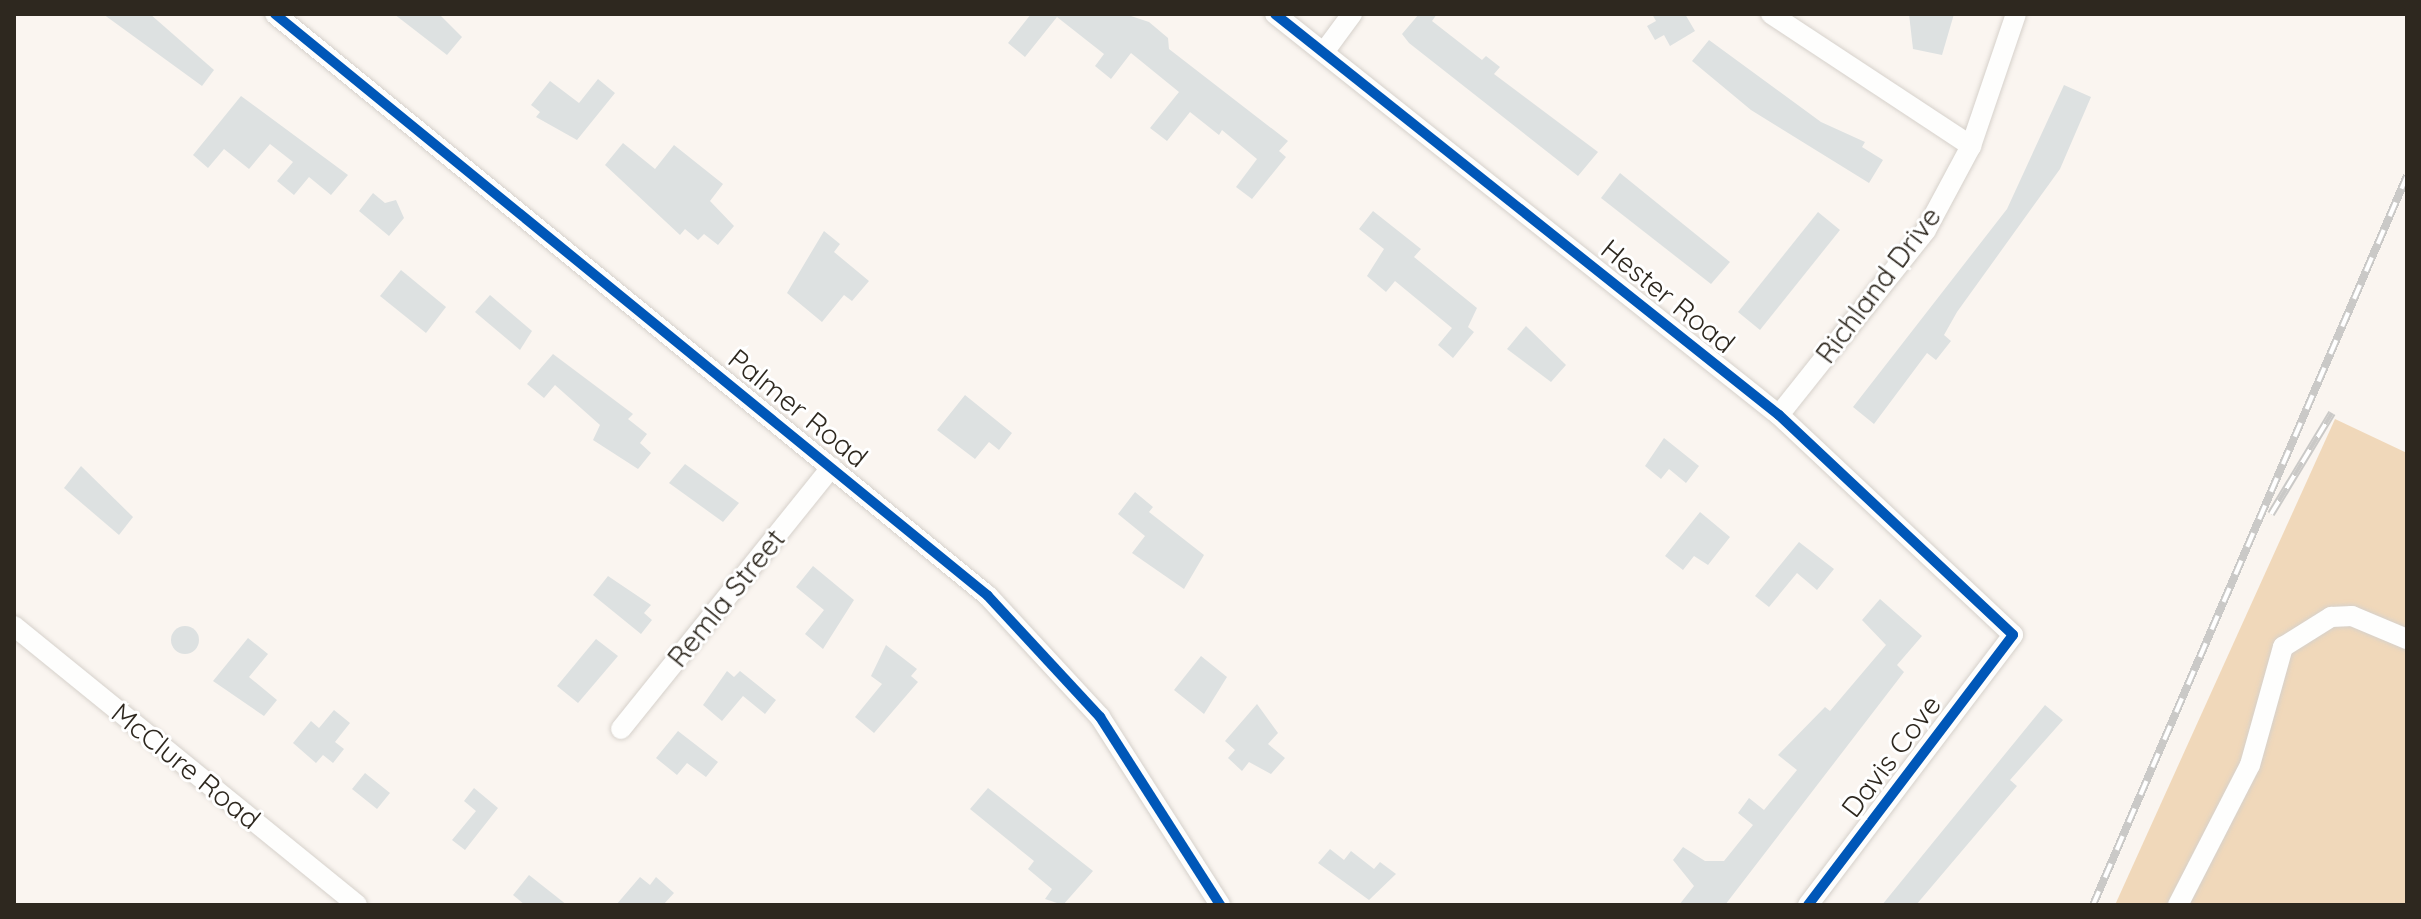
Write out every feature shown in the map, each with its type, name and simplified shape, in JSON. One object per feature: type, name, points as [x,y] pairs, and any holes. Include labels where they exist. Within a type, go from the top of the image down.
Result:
[{"type":"street","name":"Palmer Road","points":[[275,14],[988,596],[1100,717],[1220,905]]},
{"type":"street","name":"Hester Road","points":[[1275,14],[1779,415],[2013,635]]},
{"type":"street","points":[[1324,52],[1352,14]]},
{"type":"street","points":[[1771,14],[1971,146]]},
{"type":"street","name":"Richland Drive","points":[[1779,415],[1926,230],[1971,146],[2016,14]]},
{"type":"street","name":"Remla Street","points":[[621,729],[832,467]]},
{"type":"street","points":[[2178,905],[2250,765],[2283,647],[2342,616],[2407,639]]},
{"type":"street","name":"McClure Road","points":[[14,626],[357,905]]},
{"type":"street","name":"Davis Cove","points":[[1808,905],[2013,635]]},
{"type":"shaded area","points":[[2335,419],[2407,453],[2407,905],[2115,905]]},
{"type":"building","points":[[103,14],[150,14],[214,70],[202,86]]},
{"type":"building","points":[[394,14],[439,14],[462,37],[447,55]]},
{"type":"building","points":[[1031,14],[1125,14],[1149,22],[1168,38],[1169,49],[1288,141],[1279,151],[1286,157],[1252,199],[1236,187],[1257,159],[1222,130],[1219,135],[1190,112],[1167,141],[1150,128],[1179,92],[1131,53],[1111,79],[1095,66],[1104,54],[1057,17],[1025,57],[1008,43]]},
{"type":"building","points":[[1419,14],[1437,14],[1432,21],[1482,60],[1486,56],[1500,67],[1494,74],[1598,152],[1578,176],[1409,43],[1402,34]]},
{"type":"building","points":[[1652,14],[1685,14],[1695,31],[1670,46],[1664,35],[1655,40],[1647,26],[1656,21]]},
{"type":"building","points":[[1909,14],[1954,14],[1942,55],[1913,49]]},
{"type":"building","points":[[1709,40],[1821,122],[1865,142],[1862,147],[1883,160],[1869,183],[1751,110],[1692,61]]},
{"type":"building","points":[[598,79],[615,93],[577,140],[536,117],[540,112],[531,105],[550,81],[579,103]]},
{"type":"building","points":[[2064,85],[2091,97],[2060,169],[1957,312],[1944,335],[1951,341],[1936,360],[1927,353],[1874,424],[1853,407],[2007,209]]},
{"type":"building","points":[[241,96],[348,175],[331,195],[309,177],[294,195],[277,181],[293,162],[270,144],[249,169],[224,149],[208,168],[193,155]]},
{"type":"building","points":[[623,143],[655,169],[674,145],[723,184],[710,201],[734,226],[718,245],[704,234],[698,240],[685,229],[680,235],[605,165]]},
{"type":"building","points":[[1620,173],[1730,262],[1711,284],[1601,198]]},
{"type":"building","points":[[373,193],[385,203],[396,200],[404,218],[389,236],[359,211]]},
{"type":"building","points":[[1373,211],[1421,249],[1414,257],[1477,308],[1468,327],[1474,332],[1453,358],[1438,345],[1452,328],[1395,281],[1386,292],[1367,276],[1384,249],[1359,229]]},
{"type":"building","points":[[1818,212],[1840,230],[1760,330],[1738,312]]},
{"type":"building","points":[[824,231],[840,244],[834,252],[869,281],[852,301],[844,295],[822,322],[787,293]]},
{"type":"building","points":[[401,270],[446,307],[426,333],[380,296]]},
{"type":"building","points":[[490,295],[532,331],[520,350],[475,312]]},
{"type":"building","points":[[1526,326],[1566,365],[1551,382],[1507,349]]},
{"type":"building","points":[[553,354],[633,414],[628,419],[647,434],[640,443],[651,453],[638,469],[593,440],[600,425],[555,385],[544,398],[527,384]]},
{"type":"building","points":[[965,395],[1012,433],[999,450],[989,442],[975,459],[937,430]]},
{"type":"building","points":[[1664,438],[1699,466],[1686,483],[1669,469],[1661,479],[1645,466]]},
{"type":"building","points":[[685,464],[739,503],[723,522],[669,483]]},
{"type":"building","points":[[81,466],[133,517],[119,535],[64,488]]},
{"type":"building","points":[[1135,492],[1153,507],[1149,512],[1204,555],[1184,589],[1132,553],[1145,536],[1118,514]]},
{"type":"building","points":[[1700,512],[1730,537],[1708,565],[1694,556],[1683,570],[1665,556]]},
{"type":"building","points":[[1799,542],[1834,569],[1817,590],[1797,573],[1769,607],[1755,596]]},
{"type":"building","points":[[813,566],[854,600],[823,649],[805,634],[824,610],[796,587]]},
{"type":"building","points":[[608,576],[651,605],[644,613],[652,620],[641,634],[593,595]]},
{"type":"building","points":[[1880,599],[1922,636],[1897,665],[1904,672],[1725,905],[1679,905],[1694,886],[1673,860],[1683,847],[1705,861],[1724,861],[1753,825],[1738,813],[1749,798],[1764,810],[1797,770],[1778,755],[1825,707],[1830,711],[1886,645],[1862,620]]},
{"type":"building","points":[[185,626],[195,630],[199,640],[195,650],[185,654],[175,650],[171,640],[175,630]]},
{"type":"building","points":[[248,638],[268,654],[249,677],[277,700],[264,716],[213,681]]},
{"type":"building","points":[[596,639],[618,656],[578,703],[557,686]]},
{"type":"building","points":[[886,645],[917,669],[911,676],[918,682],[874,733],[855,717],[882,684],[871,676]]},
{"type":"building","points":[[1201,656],[1227,677],[1204,714],[1174,690]]},
{"type":"building","points":[[727,671],[734,677],[740,671],[776,700],[765,714],[743,696],[722,721],[703,705]]},
{"type":"building","points":[[1257,704],[1278,733],[1268,744],[1285,758],[1271,774],[1249,762],[1242,771],[1228,758],[1235,750],[1225,741]]},
{"type":"building","points":[[2045,705],[2063,720],[2010,780],[2017,786],[1916,905],[1882,905]]},
{"type":"building","points":[[334,710],[350,723],[335,742],[344,749],[333,763],[323,755],[316,763],[293,743],[311,721],[319,728]]},
{"type":"building","points":[[678,731],[718,762],[706,777],[687,763],[677,775],[656,758]]},
{"type":"building","points":[[365,773],[390,793],[377,809],[352,789]]},
{"type":"building","points":[[474,788],[498,808],[465,850],[452,840],[476,811],[464,801]]},
{"type":"building","points":[[988,788],[1093,871],[1063,905],[1045,899],[1052,889],[1028,869],[1034,861],[970,809]]},
{"type":"building","points":[[1330,849],[1344,860],[1351,851],[1374,869],[1380,862],[1396,874],[1369,900],[1318,863]]},
{"type":"building","points":[[529,875],[567,905],[525,905],[513,895]]},
{"type":"building","points":[[640,877],[650,885],[656,877],[674,893],[663,905],[616,905]]},
{"type":"railway","points":[[2093,905],[2407,176]]},
{"type":"railway","points":[[2271,514],[2332,413]]},
{"type":"cycle path","points":[[275,14],[988,596],[1100,717],[1220,905]]},
{"type":"cycle path","points":[[1275,14],[1779,415],[2013,635],[1808,905]]}]
